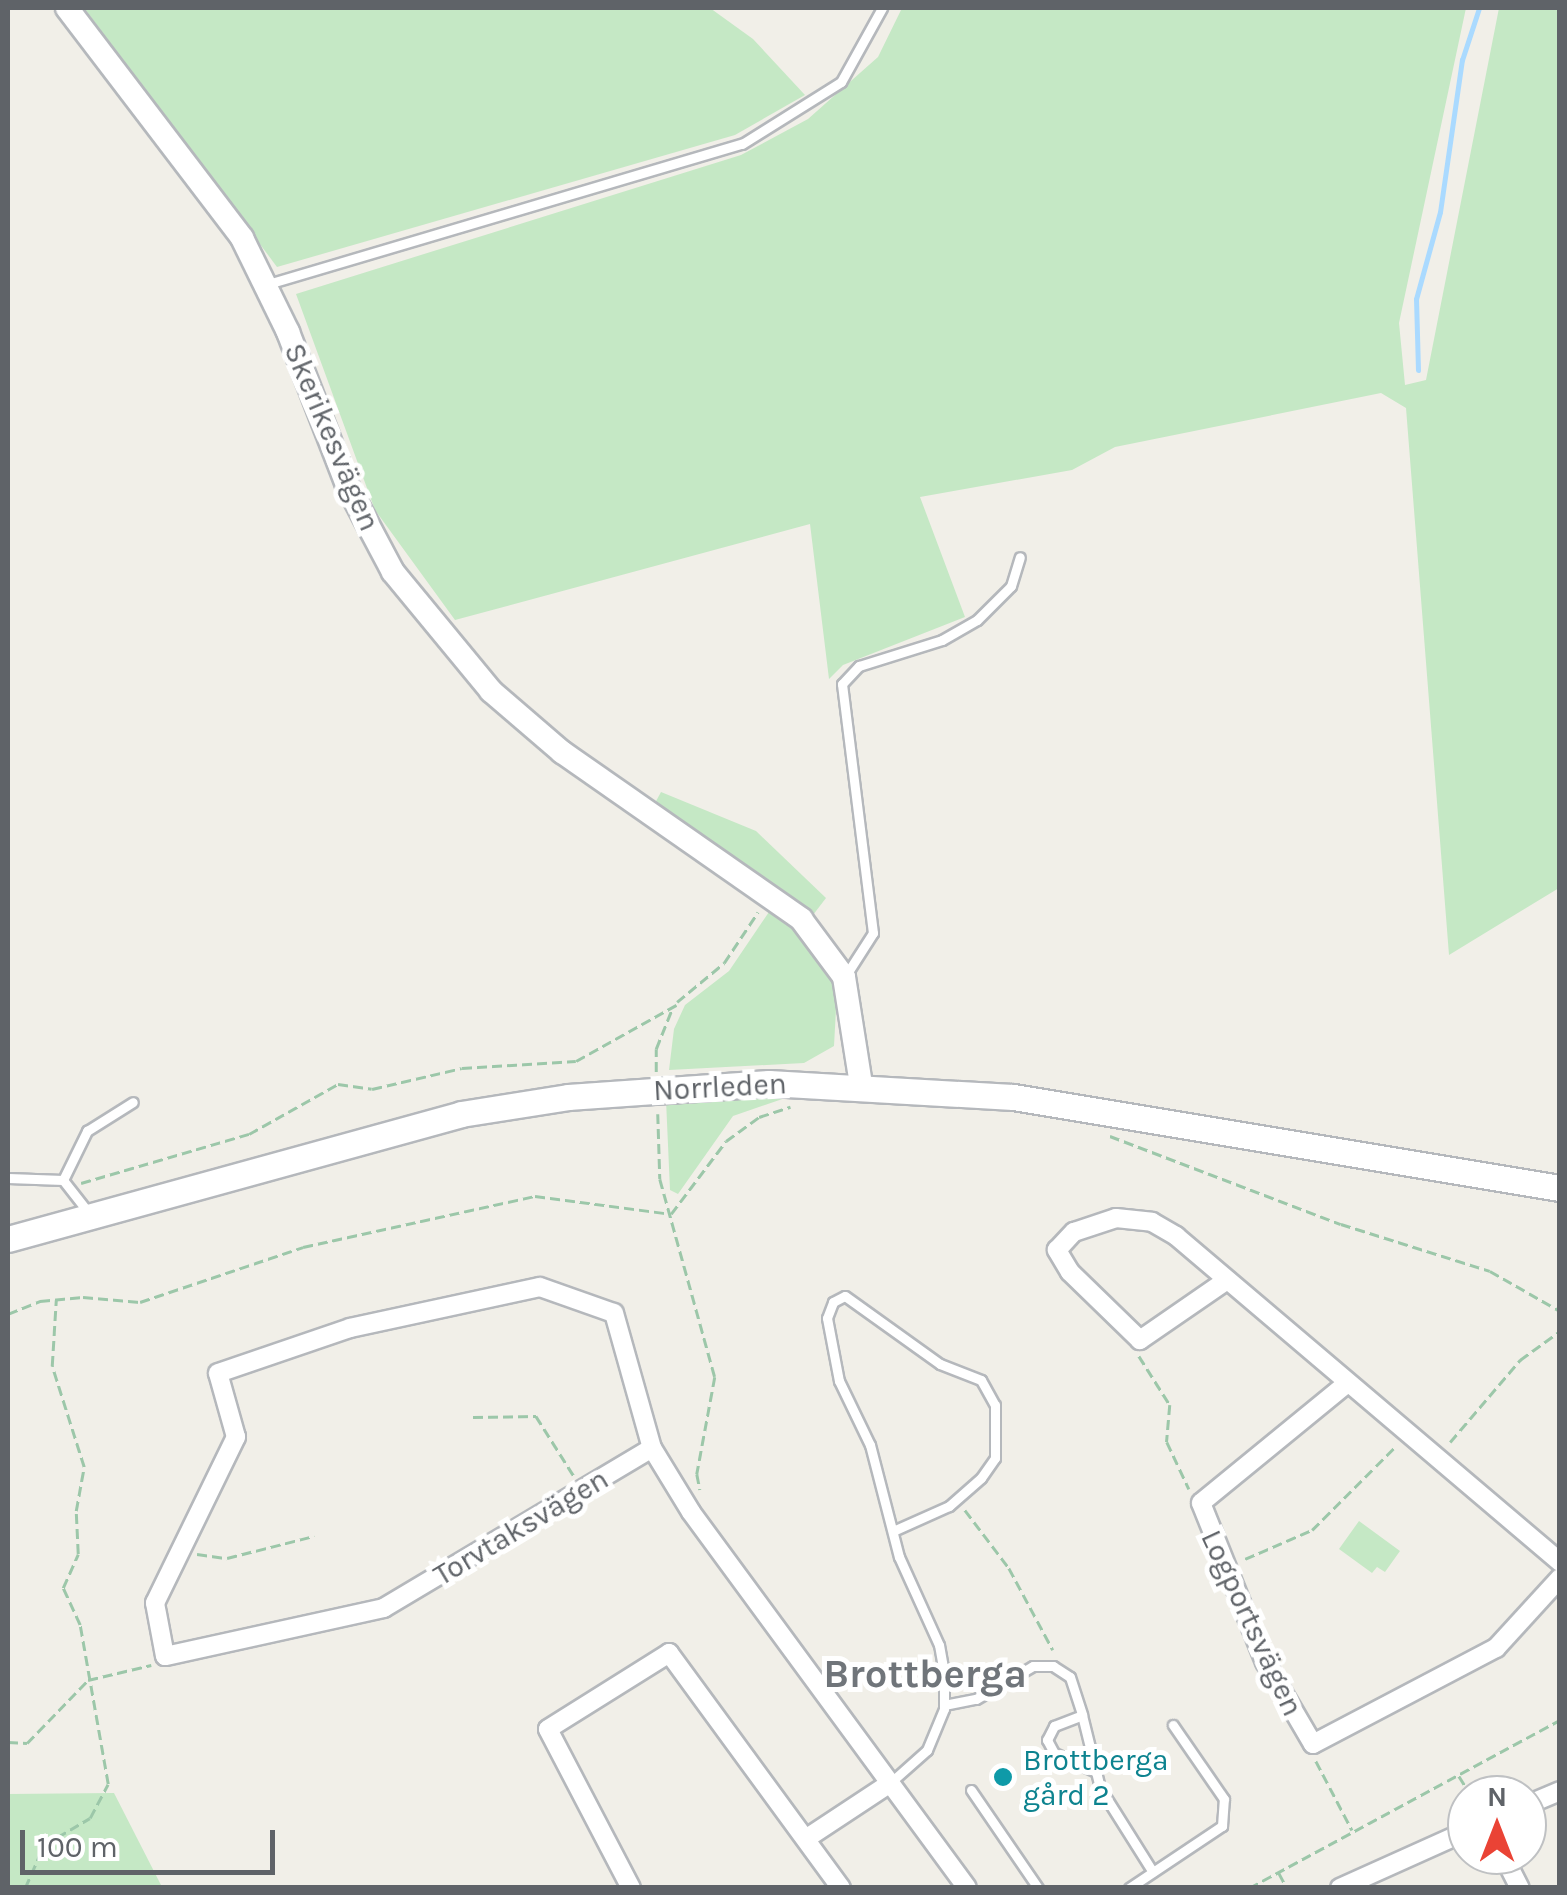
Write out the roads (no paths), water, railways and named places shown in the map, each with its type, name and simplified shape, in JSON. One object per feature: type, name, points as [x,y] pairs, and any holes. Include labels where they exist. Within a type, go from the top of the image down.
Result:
[{"type":"main road","name":"Norrleden","points":[[8,1239],[362,1136],[529,1102],[732,1085],[860,1084],[1013,1097],[1560,1188]]},
{"type":"main road","name":"Norrleden","points":[[1445,1169],[1560,1174]]},
{"type":"street","name":"Skerikesvägen","points":[[66,8],[242,238],[266,285],[367,526],[453,650],[562,752],[801,919],[844,977],[860,1084]]},
{"type":"street","points":[[1226,1280],[1140,1340],[1060,1260],[1062,1240],[1116,1218],[1152,1222],[1226,1280],[1560,1562]]},
{"type":"street","name":"Torvtaksvägen","points":[[540,1288],[601,1303],[614,1313],[652,1448],[384,1608],[165,1656],[154,1603],[236,1436],[218,1373],[395,1317],[540,1288]]},
{"type":"street","name":"Logportsvägen","points":[[1346,1385],[1201,1503],[1265,1662],[1312,1744],[1496,1648],[1560,1578]]},
{"type":"street","points":[[652,1448],[967,1888]]},
{"type":"street","points":[[631,1888],[548,1729],[669,1653],[841,1888]]},
{"type":"street","points":[[807,1838],[889,1784]]},
{"type":"street","points":[[1340,1888],[1447,1840]]},
{"type":"lane","points":[[266,285],[742,144],[841,82],[882,8]]},
{"type":"lane","points":[[844,977],[870,948],[874,934],[842,684],[859,666],[942,640],[977,620],[1011,586],[1020,557]]},
{"type":"lane","points":[[66,1183],[87,1131],[134,1102]]},
{"type":"lane","points":[[8,1178],[66,1183],[89,1214]]},
{"type":"lane","points":[[889,1784],[927,1750],[944,1704],[939,1644],[908,1585],[893,1531],[870,1445],[839,1381],[827,1318],[833,1302],[846,1296],[859,1300],[940,1364],[981,1380],[996,1405],[996,1458],[957,1498],[893,1531]]},
{"type":"lane","points":[[944,1704],[976,1700],[1033,1666],[1052,1666],[1070,1677],[1094,1771],[1153,1872]]},
{"type":"lane","points":[[1082,1715],[1054,1726],[1047,1740],[1068,1763],[1094,1771]]},
{"type":"lane","points":[[1129,1888],[1215,1834],[1226,1813],[1224,1799],[1174,1725]]},
{"type":"lane","points":[[971,1790],[1038,1888]]},
{"type":"waterway","points":[[1418,370],[1416,299],[1440,212],[1462,60],[1479,8]]},
{"type":"place","name":"Brottberga gård 2","points":[[1003,1777]]},
{"type":"district","name":"Brottberga","points":[[925,1674]]}]
